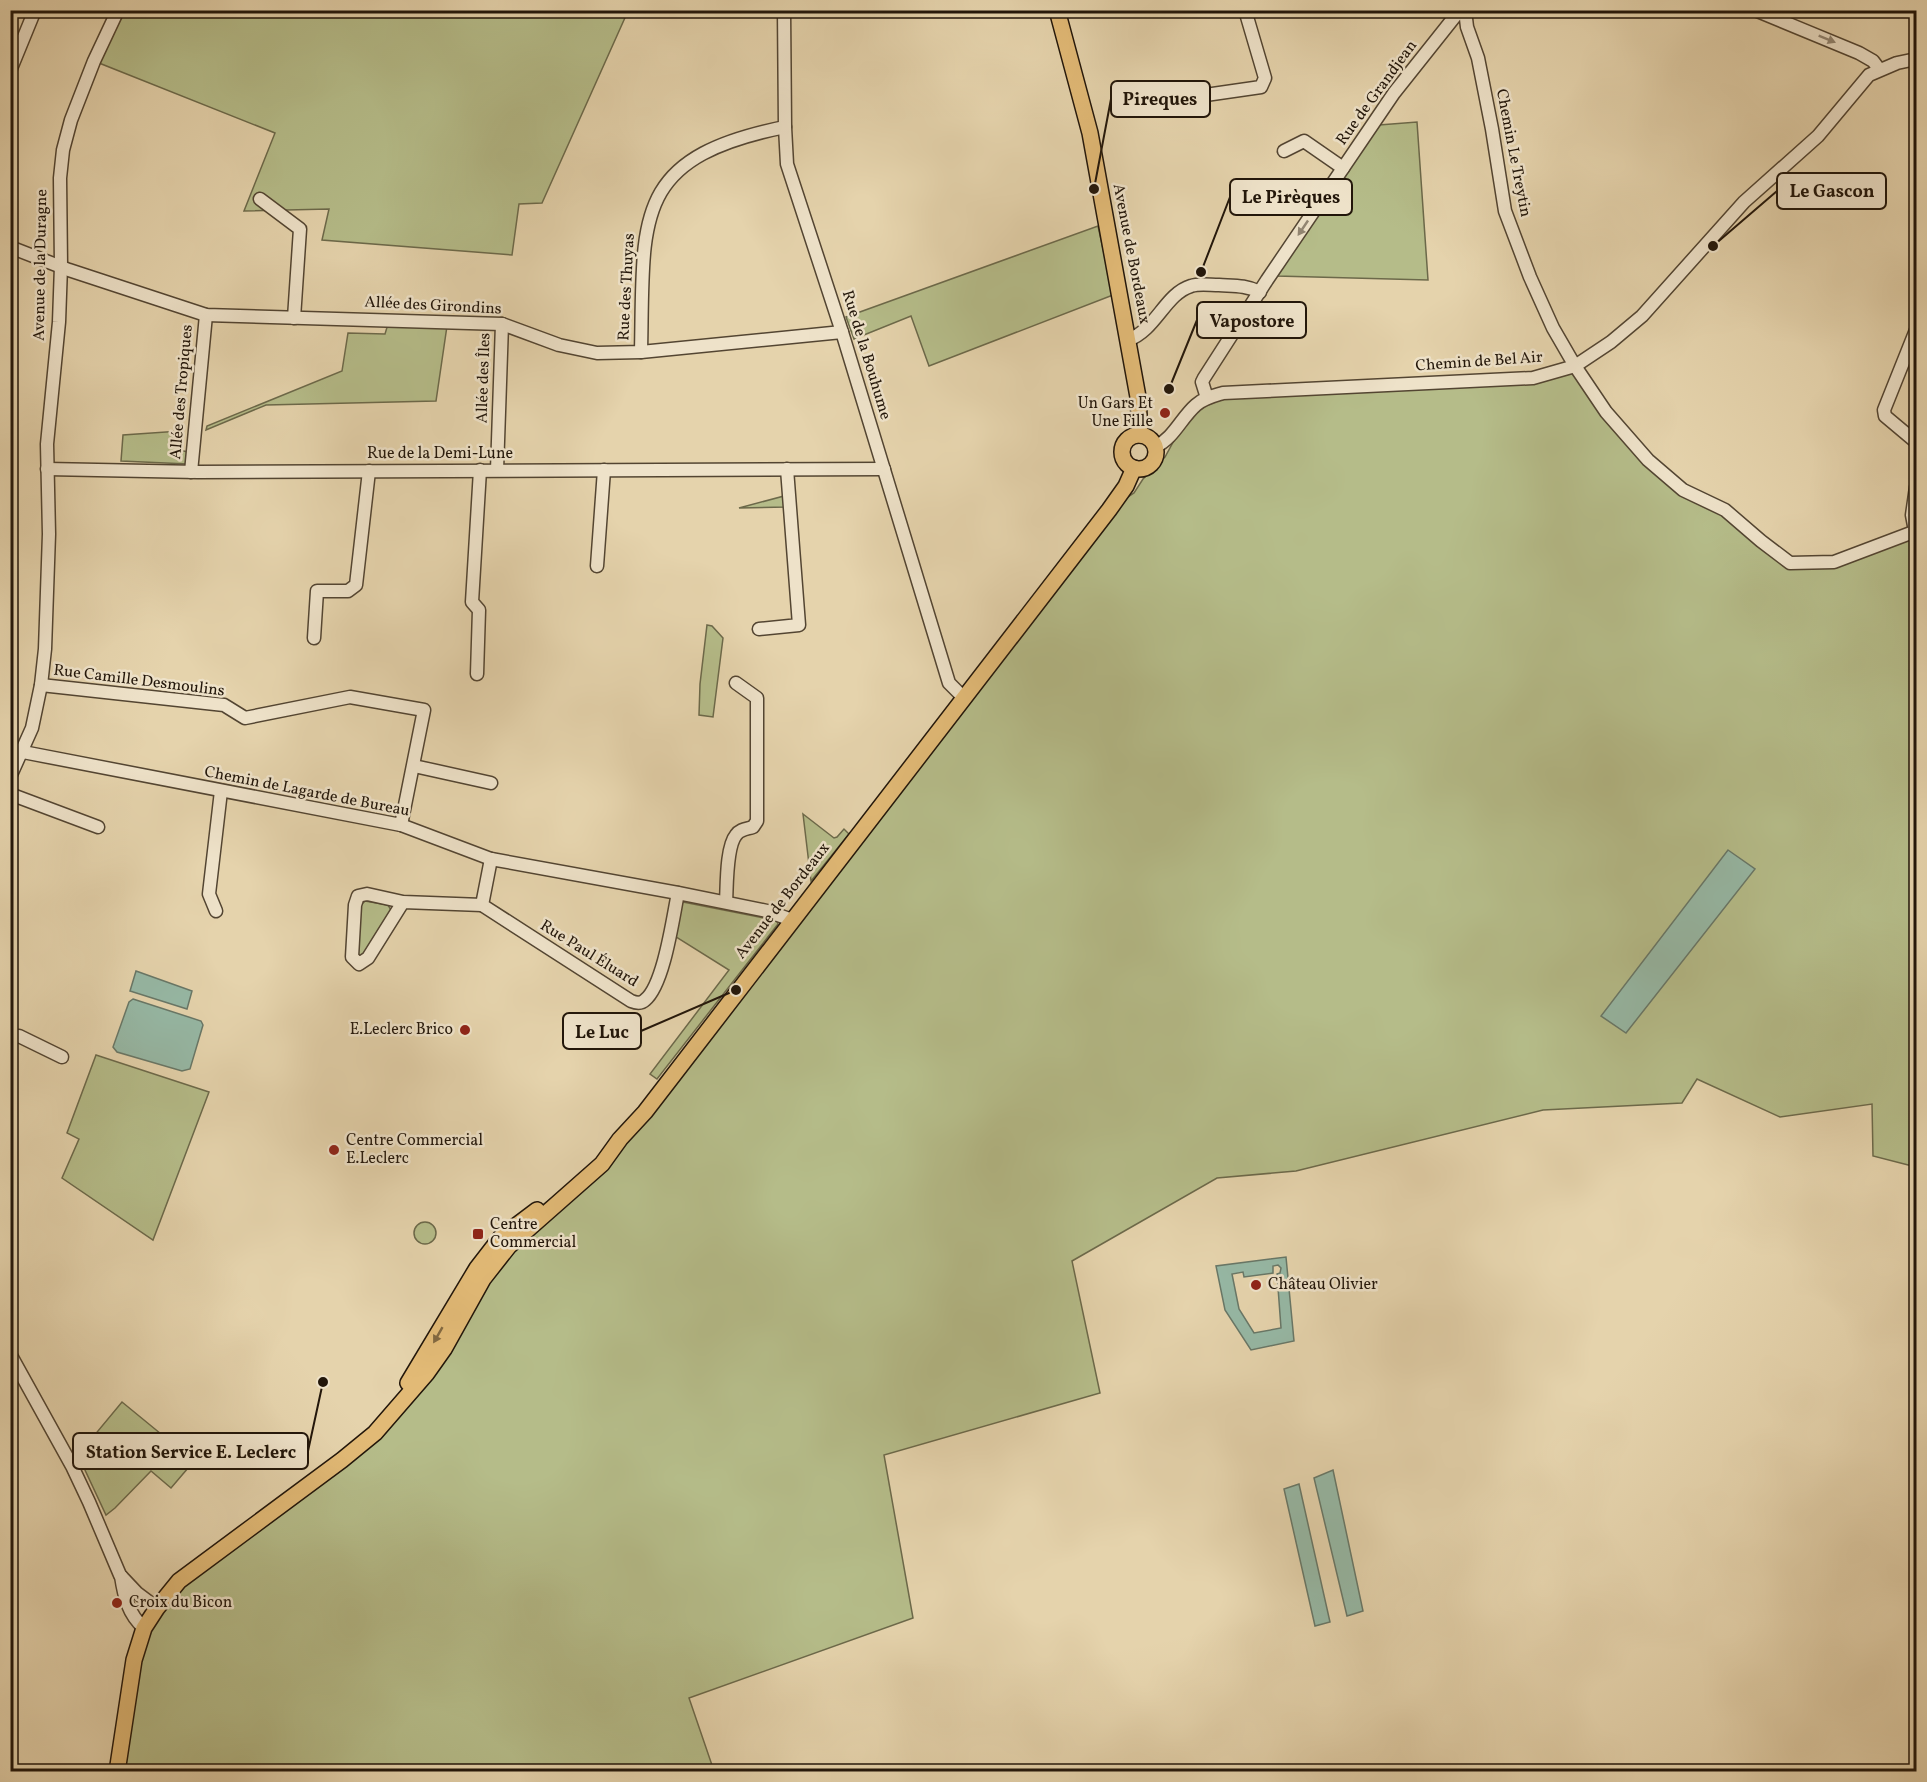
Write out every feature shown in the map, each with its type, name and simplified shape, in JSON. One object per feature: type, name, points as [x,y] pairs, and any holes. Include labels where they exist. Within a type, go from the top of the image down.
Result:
[{"type":"main road","name":"Avenue de Bordeaux","points":[[1057,10],[1090,133],[1138,397],[1140,435]]},
{"type":"main road","points":[[1140,435],[1149,439],[1155,447],[1155,456],[1151,464],[1143,468],[1134,468],[1126,462],[1123,452],[1130,438],[1140,435]]},
{"type":"main road","name":"Avenue de Bordeaux","points":[[346,1456],[375,1432],[427,1373],[444,1349],[483,1280],[509,1246],[602,1164],[620,1139],[645,1113],[1108,510],[1126,486],[1134,468]]},
{"type":"main road","points":[[117,1772],[130,1685],[144,1628],[157,1608],[179,1581],[346,1456],[391,1408],[429,1351],[477,1268],[501,1237],[574,1181],[620,1139]]},
{"type":"street","points":[[10,71],[35,10]]},
{"type":"street","name":"Avenue de la Duragne","points":[[10,777],[32,728],[41,685],[48,589],[48,420],[59,322],[60,178],[66,133],[94,61],[118,10]]},
{"type":"street","name":"Rue de la Bouhume","points":[[784,10],[787,164],[842,332],[949,683],[964,698]]},
{"type":"street","points":[[1157,102],[1261,87],[1265,78],[1245,10]]},
{"type":"street","name":"Rue de Grandjean","points":[[1207,398],[1202,382],[1204,378],[1267,280],[1394,93],[1460,10]]},
{"type":"street","name":"Chemin Le Treytin","points":[[1465,10],[1467,27],[1478,58],[1505,211],[1530,277],[1553,328],[1606,412],[1648,460],[1683,490],[1725,510],[1790,563],[1834,562],[1916,531]]},
{"type":"street","points":[[1755,10],[1859,53],[1873,61],[1879,69]]},
{"type":"street","points":[[1786,10],[1788,24]]},
{"type":"street","name":"Chemin de Bel Air","points":[[1155,447],[1163,444],[1189,413],[1207,398],[1239,391],[1533,378],[1575,366],[1599,352],[1642,315],[1744,202],[1818,136],[1869,75],[1897,63],[1917,59]]},
{"type":"street","name":"Rue des Thuyas","points":[[641,352],[645,232],[657,195],[677,171],[708,150],[732,139],[785,127]]},
{"type":"street","name":"Rue de Grandjean","points":[[1284,151],[1304,141],[1343,168]]},
{"type":"street","points":[[260,199],[300,229],[294,318]]},
{"type":"street","name":"Allée des Girondins","points":[[10,247],[206,315],[502,324],[559,345],[597,353],[641,352],[842,332]]},
{"type":"street","points":[[1128,340],[1144,332],[1176,295],[1194,285],[1248,286],[1260,292]]},
{"type":"street","name":"Allée des Tropiques","points":[[191,472],[206,315]]},
{"type":"street","name":"Allée des Îles","points":[[497,470],[502,324]]},
{"type":"street","points":[[1917,330],[1884,410],[1886,416],[1917,442]]},
{"type":"street","name":"Rue de la Demi-Lune","points":[[47,469],[191,472],[884,469]]},
{"type":"street","points":[[759,629],[799,626],[787,469]]},
{"type":"street","points":[[477,674],[479,610],[472,602],[480,470]]},
{"type":"street","points":[[597,566],[604,470]]},
{"type":"street","points":[[314,638],[317,591],[348,591],[356,585],[369,471]]},
{"type":"street","points":[[1916,531],[1912,515],[1917,487]]},
{"type":"street","points":[[726,902],[731,845],[735,835],[741,830],[753,827],[757,821],[758,698],[736,683]]},
{"type":"street","name":"Rue Camille Desmoulins","points":[[41,685],[224,705],[245,718],[350,697],[424,710],[401,825]]},
{"type":"street","name":"Chemin de Lagarde de Bureau","points":[[23,752],[401,825],[491,860],[678,892],[776,913],[792,920]]},
{"type":"street","points":[[414,766],[491,783]]},
{"type":"street","points":[[216,911],[209,894],[221,791]]},
{"type":"street","points":[[10,794],[98,827]]},
{"type":"street","points":[[403,903],[368,958],[359,964],[352,957],[355,905],[358,896],[367,894],[403,903],[482,905],[491,860]]},
{"type":"street","name":"Rue Paul Éluard","points":[[482,905],[631,1001],[639,1003],[646,1000],[658,979],[678,892]]},
{"type":"street","points":[[10,1037],[19,1036],[62,1056]]},
{"type":"street","points":[[10,1353],[76,1475],[120,1575],[125,1600],[137,1622],[144,1628]]},
{"type":"street","points":[[120,1575],[137,1593],[157,1608]]},
{"type":"shaded area","points":[[118,11],[628,11],[542,203],[519,204],[512,255],[322,240],[329,209],[244,211],[275,133],[94,61]]},
{"type":"shaded area","points":[[1417,122],[1428,280],[1277,276],[1379,125]]},
{"type":"shaded area","points":[[1098,226],[1113,295],[929,366],[911,316],[854,339],[846,317]]},
{"type":"shaded area","points":[[388,324],[447,326],[436,401],[266,405],[206,430],[207,426],[342,371],[348,333],[385,334]]},
{"type":"shaded area","points":[[1575,366],[1606,412],[1683,490],[1725,510],[1790,563],[1834,562],[1916,531],[1916,1167],[1873,1156],[1872,1104],[1780,1117],[1697,1079],[1682,1103],[1543,1110],[1296,1171],[1217,1178],[1072,1261],[1100,1393],[884,1455],[913,1618],[689,1698],[714,1771],[117,1772],[130,1685],[157,1608],[342,1460],[391,1408],[501,1237],[574,1181],[605,1151],[1108,510],[1134,493],[1143,479],[1165,457],[1189,413],[1207,398],[1533,378]]},
{"type":"shaded area","points":[[180,431],[177,450],[189,452],[188,464],[121,461],[123,435]]},
{"type":"shaded area","points":[[784,496],[786,507],[739,508]]},
{"type":"shaded area","points":[[707,625],[712,626],[723,638],[713,717],[699,715]]},
{"type":"shaded area","points":[[803,814],[834,838],[844,829],[849,834],[811,881]]},
{"type":"shaded area","points":[[1728,850],[1755,869],[1626,1033],[1601,1016]]},
{"type":"shaded area","points":[[365,901],[388,905],[391,910],[365,955],[360,956],[358,954],[360,906]]},
{"type":"shaded area","points":[[683,902],[769,919],[775,916],[778,924],[657,1079],[650,1074],[729,970],[676,937]]},
{"type":"shaded area","points":[[136,971],[192,991],[187,1009],[130,991]]},
{"type":"shaded area","points":[[133,999],[201,1021],[203,1025],[190,1069],[182,1071],[117,1052],[113,1047],[129,1002]]},
{"type":"shaded area","points":[[96,1055],[209,1092],[153,1240],[62,1178],[79,1139],[67,1133]]},
{"type":"shaded area","points":[[425,1222],[433,1225],[436,1233],[433,1241],[425,1244],[417,1241],[414,1233],[417,1225]]},
{"type":"shaded area","points":[[1286,1257],[1294,1341],[1251,1350],[1225,1310],[1216,1266]],"holes":[[[1278,1265],[1281,1268],[1280,1273],[1277,1274],[1281,1328],[1254,1333],[1239,1309],[1232,1274],[1243,1272],[1244,1277],[1273,1273],[1273,1266]]]},
{"type":"shaded area","points":[[122,1402],[194,1461],[171,1488],[151,1471],[106,1515],[78,1455]]},
{"type":"shaded area","points":[[1333,1470],[1363,1611],[1347,1616],[1314,1478]]},
{"type":"shaded area","points":[[1299,1484],[1330,1622],[1315,1626],[1284,1489]]},
{"type":"place","name":"Pireques","points":[[1094,189]]},
{"type":"place","name":"Le Gascon","points":[[1713,246]]},
{"type":"place","name":"Le Pirèques","points":[[1201,272]]},
{"type":"place","name":"Vapostore","points":[[1169,389]]},
{"type":"place","name":"Un Gars Et Une Fille","points":[[1165,413]]},
{"type":"place","name":"Le Luc","points":[[736,990]]},
{"type":"place","name":"E.Leclerc Brico","points":[[465,1030]]},
{"type":"place","name":"Centre Commercial E.Leclerc","points":[[334,1150]]},
{"type":"place","name":"Centre Commercial","points":[[478,1234]]},
{"type":"place","name":"Château Olivier","points":[[1256,1285]]},
{"type":"place","name":"Station Service E. Leclerc","points":[[323,1382]]},
{"type":"place","name":"Croix du Bicon","points":[[117,1603]]}]
